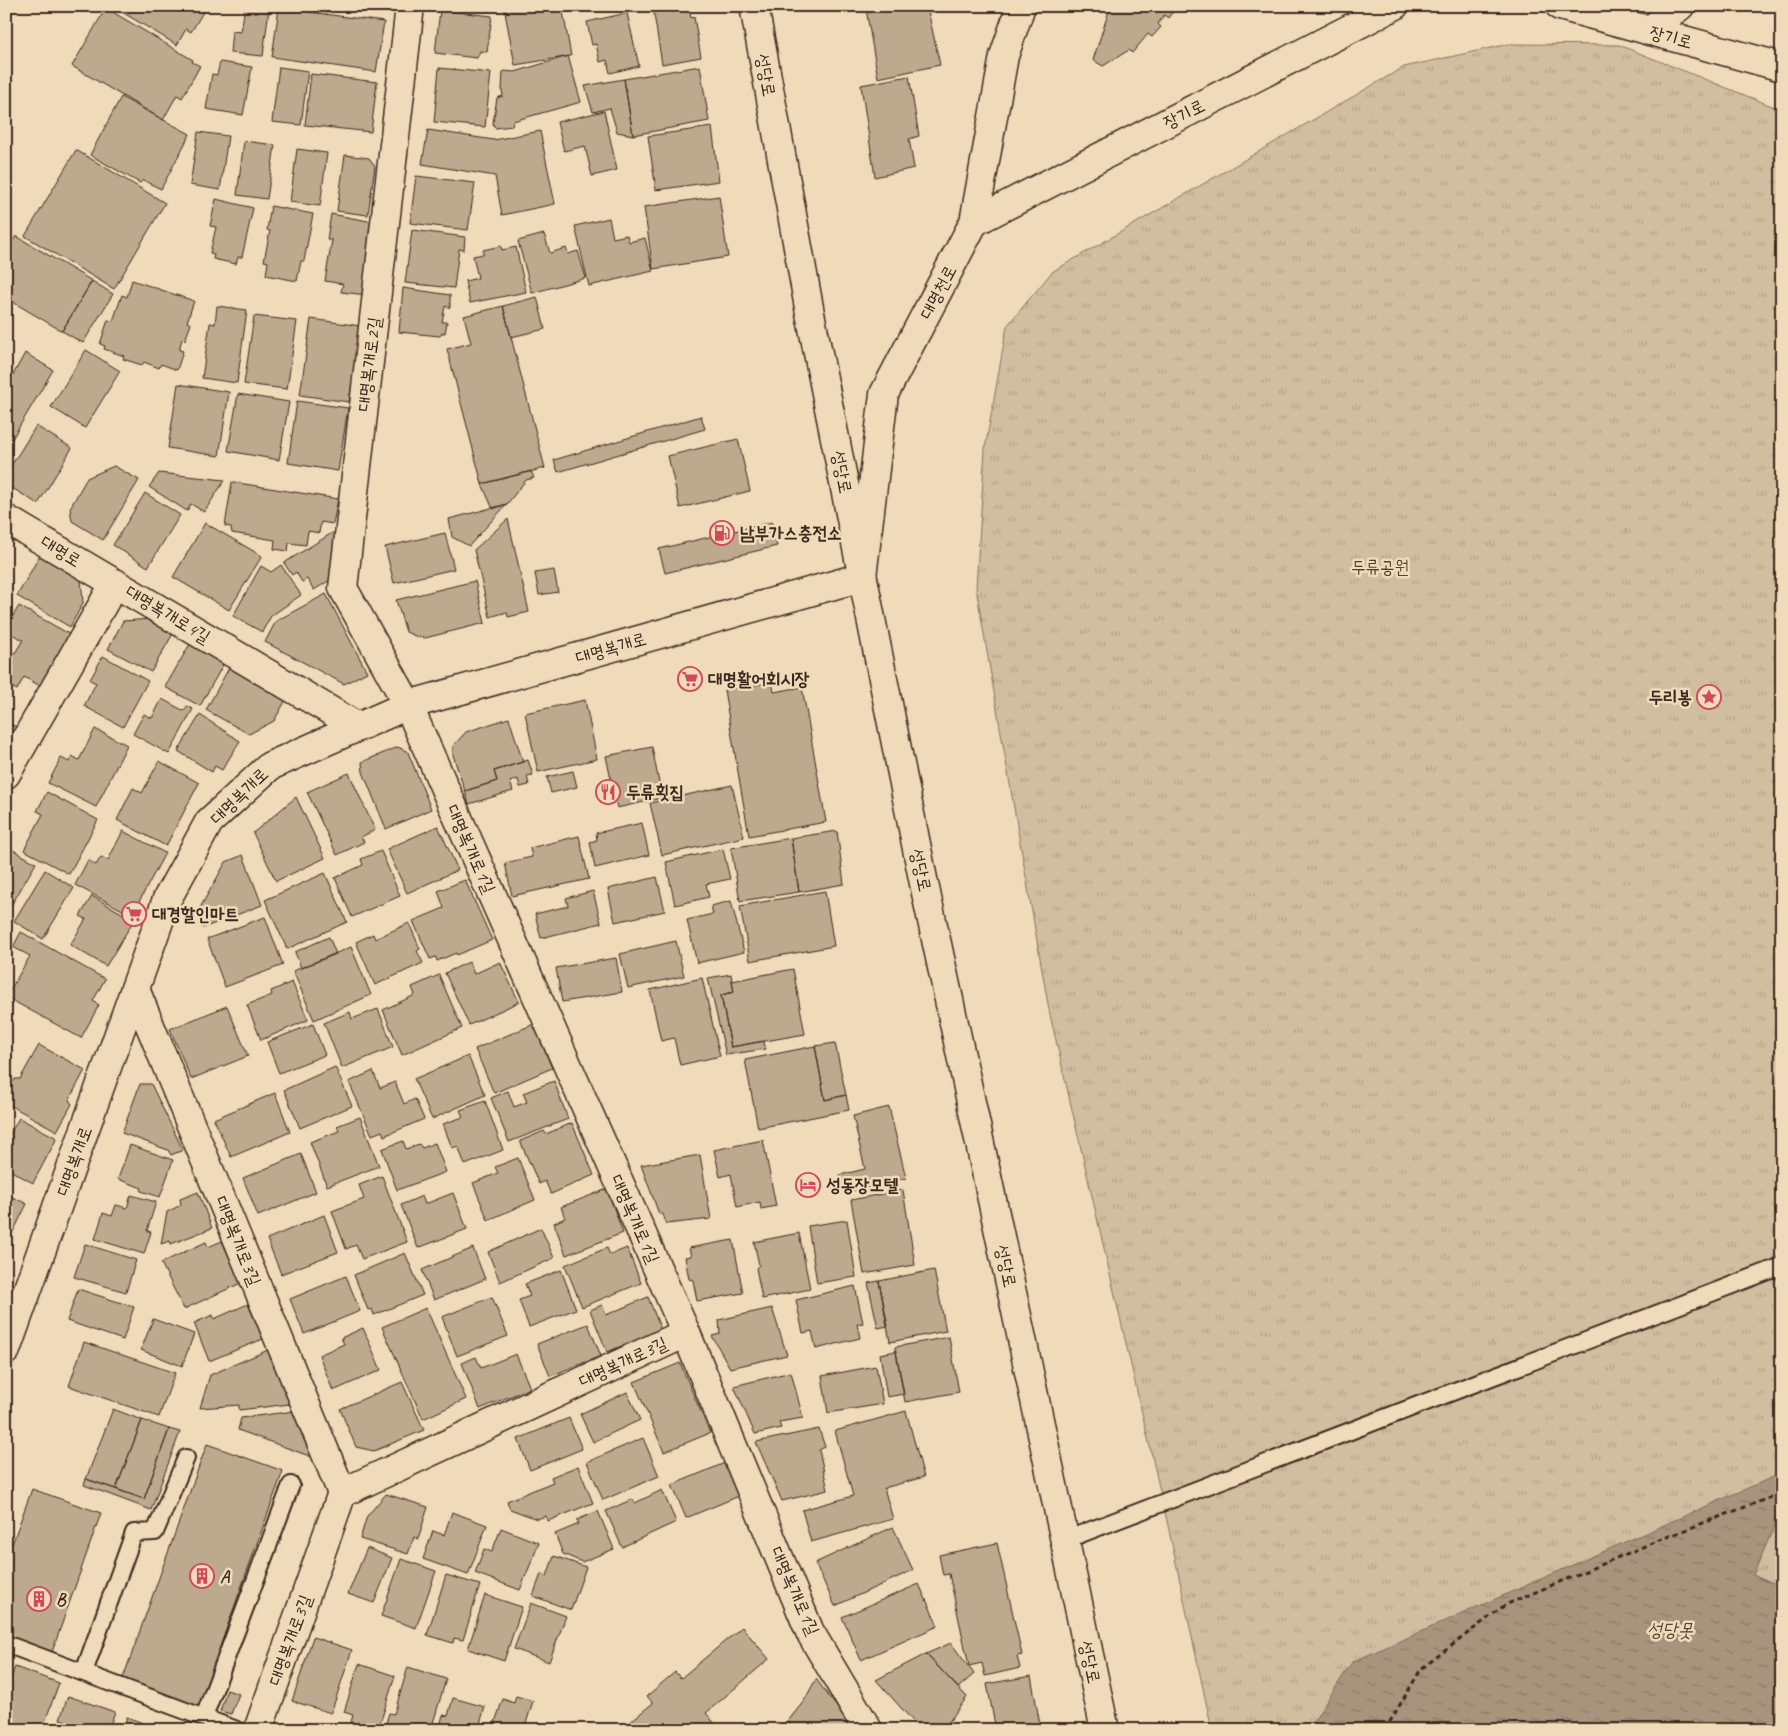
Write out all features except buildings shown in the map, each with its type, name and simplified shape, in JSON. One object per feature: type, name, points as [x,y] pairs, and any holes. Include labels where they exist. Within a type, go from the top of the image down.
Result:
[{"type":"street","name":"대명복개로2길","points":[[408,705],[343,588],[410,6]]},
{"type":"street","name":"성당로","points":[[754,6],[810,313],[922,879],[1105,1730]]},
{"type":"street","name":"대명천로","points":[[862,577],[884,394],[974,222],[1004,56],[1022,6]]},
{"type":"street","name":"장기로","points":[[974,222],[1394,6]]},
{"type":"street","name":"장기로","points":[[1560,6],[1782,67]]},
{"type":"street","points":[[1650,31],[1680,6]]},
{"type":"street","name":"대명로","points":[[6,519],[115,583]]},
{"type":"street","name":"대명복개로","points":[[6,1350],[167,899],[209,822],[270,766],[408,705],[862,577]]},
{"type":"street","name":"대명복개로4길","points":[[6,774],[115,583],[358,727]]},
{"type":"street","name":"대명복개로1길","points":[[408,705],[686,1333],[810,1632],[868,1730]]},
{"type":"street","name":"대명복개로3길","points":[[135,989],[342,1493],[258,1730]]},
{"type":"street","name":"대명복개로3길","points":[[342,1493],[686,1333]]},
{"type":"lane","points":[[1065,1540],[1782,1266]]},
{"type":"lane","points":[[84,1672],[134,1533],[155,1532],[186,1458]]},
{"type":"lane","points":[[204,1717],[291,1485]]},
{"type":"lane","points":[[6,1644],[237,1730]]},
{"type":"path","points":[[1385,1730],[1421,1669],[1505,1605],[1664,1538],[1782,1493]]},
{"type":"green space","name":"두류공원","points":[[1509,44],[1619,45],[1782,110],[1782,1730],[1212,1730],[1167,1521],[1049,1010],[976,588],[985,449],[1007,326],[1052,272],[1404,67]]},
{"type":"water","name":"성당못","points":[[1782,1473],[1782,1529],[1774,1527],[1753,1575],[1782,1588],[1782,1730],[1308,1730],[1352,1662]]},
{"type":"place","name":"남부가스충전소","points":[[722,533]]},
{"type":"place","name":"대명활어회시장","points":[[690,679]]},
{"type":"place","name":"두리봉","points":[[1709,697]]},
{"type":"place","name":"두류횟집","points":[[608,792]]},
{"type":"place","name":"대경할인마트","points":[[134,914]]},
{"type":"place","name":"성동장모텔","points":[[808,1185]]},
{"type":"place","name":"A","points":[[202,1576]]},
{"type":"place","name":"B","points":[[39,1599]]}]
